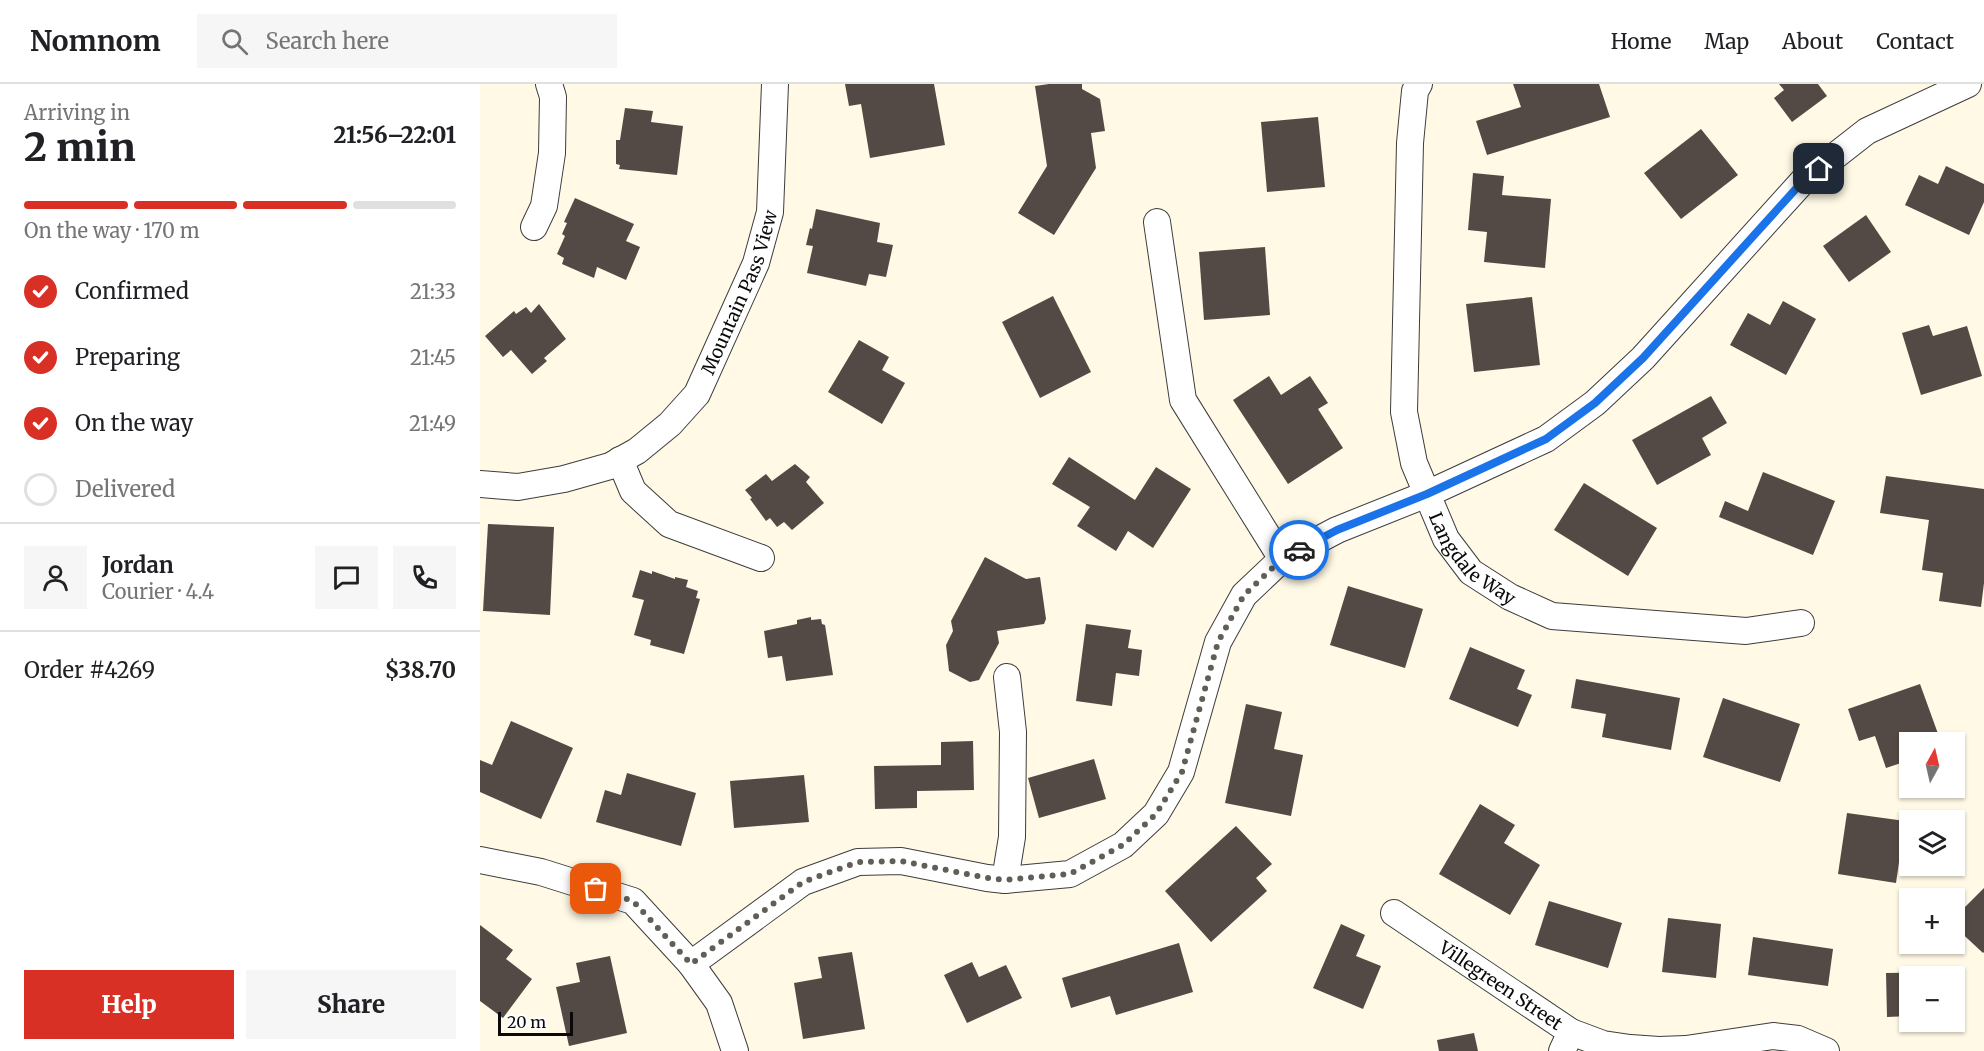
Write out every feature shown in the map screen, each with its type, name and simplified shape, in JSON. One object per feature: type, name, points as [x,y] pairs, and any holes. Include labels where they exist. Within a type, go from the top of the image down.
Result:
[{"type":"street","points":[[534,227],[544,206],[552,153],[553,97],[549,84]]},
{"type":"street","name":"Mountain Pass View","points":[[480,484],[518,487],[564,479],[610,466],[637,451],[670,424],[697,394],[756,263],[770,212],[775,84]]},
{"type":"street","name":"Langdale Way","points":[[1419,84],[1415,91],[1410,143],[1404,412],[1414,463],[1446,539],[1471,572],[1510,597],[1552,616],[1746,631],[1801,623]]},
{"type":"street","points":[[691,964],[803,882],[858,862],[901,861],[1005,880],[1070,874],[1123,845],[1156,814],[1182,772],[1218,642],[1244,595],[1282,559],[1337,530],[1427,494],[1546,439],[1595,403],[1643,358],[1803,181],[1868,131],[1968,84]]},
{"type":"street","points":[[1157,222],[1183,400],[1282,559]]},
{"type":"street","points":[[620,460],[633,491],[669,524],[760,558]]},
{"type":"street","points":[[1005,880],[1012,837],[1013,732],[1007,677]]},
{"type":"street","points":[[480,860],[541,872],[633,901],[691,964],[719,1003],[735,1051]]},
{"type":"street","name":"Villegreen Street","points":[[1394,913],[1567,1042],[1659,1050],[1686,1049],[1773,1036],[1798,1039],[1827,1051]]},
{"type":"building","points":[[845,84],[934,84],[945,145],[870,158],[861,104],[849,106]]},
{"type":"building","points":[[1082,84],[1082,89],[1100,99],[1105,131],[1091,133],[1096,168],[1054,235],[1018,213],[1047,166],[1035,86]]},
{"type":"building","points":[[1513,84],[1599,84],[1610,117],[1487,155],[1476,121],[1521,107]]},
{"type":"building","points":[[1779,84],[1818,84],[1827,96],[1792,122],[1774,98],[1784,90]]},
{"type":"building","points":[[625,108],[653,111],[651,122],[683,126],[677,175],[619,169],[620,165],[616,164],[616,140],[620,140]]},
{"type":"building","points":[[1318,117],[1325,187],[1267,192],[1261,122]]},
{"type":"building","points":[[1701,129],[1738,175],[1681,219],[1644,173]]},
{"type":"building","points":[[1946,166],[1984,184],[1984,202],[1969,235],[1905,205],[1919,175],[1938,184]]},
{"type":"building","points":[[1473,173],[1504,176],[1502,195],[1551,199],[1545,268],[1484,262],[1487,232],[1468,230]]},
{"type":"building","points":[[575,198],[634,224],[626,241],[640,247],[626,280],[597,267],[594,278],[562,264],[564,258],[557,254],[565,236],[562,234],[567,223],[564,222]]},
{"type":"building","points":[[816,209],[880,223],[877,242],[893,245],[886,277],[869,274],[866,286],[807,273],[813,246],[806,245]]},
{"type":"building","points":[[1866,215],[1891,252],[1849,282],[1823,246]]},
{"type":"building","points":[[1265,247],[1270,315],[1204,320],[1199,252]]},
{"type":"building","points":[[1053,296],[1091,372],[1040,398],[1002,322]]},
{"type":"building","points":[[1532,297],[1540,365],[1474,372],[1466,304]]},
{"type":"building","points":[[1783,301],[1816,319],[1786,375],[1730,345],[1748,313],[1770,325]]},
{"type":"building","points":[[539,304],[566,339],[544,358],[547,361],[532,374],[511,350],[503,357],[485,336],[514,311],[516,314],[526,307],[531,313]]},
{"type":"building","points":[[1929,325],[1933,336],[1967,326],[1982,376],[1921,395],[1902,333]]},
{"type":"building","points":[[859,340],[889,357],[882,370],[905,383],[882,424],[828,392]]},
{"type":"building","points":[[1269,376],[1281,395],[1310,376],[1328,403],[1318,409],[1343,448],[1288,484],[1233,400]]},
{"type":"building","points":[[1711,396],[1727,423],[1702,438],[1711,455],[1657,485],[1632,440]]},
{"type":"building","points":[[1069,457],[1135,500],[1156,467],[1191,489],[1153,548],[1128,531],[1116,551],[1077,526],[1090,507],[1052,484]]},
{"type":"building","points":[[795,464],[810,477],[806,482],[824,503],[792,530],[784,522],[777,527],[770,518],[766,521],[745,490],[766,474],[772,481]]},
{"type":"building","points":[[1763,472],[1835,501],[1813,555],[1719,517],[1725,501],[1748,511]]},
{"type":"building","points":[[1886,476],[1984,489],[1984,583],[1981,607],[1939,601],[1943,573],[1922,570],[1929,520],[1880,513]]},
{"type":"building","points":[[1584,483],[1657,528],[1628,576],[1554,530]]},
{"type":"building","points":[[488,524],[554,527],[550,615],[483,611]]},
{"type":"building","points":[[985,557],[1026,579],[1040,577],[1046,619],[1044,624],[997,631],[999,643],[979,680],[970,682],[949,671],[946,645],[953,631],[951,621]]},
{"type":"building","points":[[640,570],[688,580],[686,587],[698,591],[696,598],[700,599],[684,654],[650,645],[651,640],[634,635],[644,600],[632,597]]},
{"type":"building","points":[[1348,586],[1423,609],[1405,668],[1330,645]]},
{"type":"building","points":[[811,617],[811,620],[821,619],[822,624],[825,625],[833,675],[786,681],[782,656],[768,658],[764,631],[797,624],[797,620]]},
{"type":"building","points":[[1086,624],[1131,630],[1128,648],[1142,650],[1139,676],[1116,673],[1112,706],[1076,701]]},
{"type":"building","points":[[1470,647],[1525,670],[1517,689],[1532,695],[1518,727],[1449,699]]},
{"type":"building","points":[[1576,679],[1680,698],[1671,750],[1602,737],[1606,714],[1571,708]]},
{"type":"building","points":[[1920,684],[1937,732],[1899,732],[1899,764],[1886,768],[1875,736],[1859,741],[1848,709]]},
{"type":"building","points":[[1723,698],[1800,724],[1780,782],[1703,757]]},
{"type":"building","points":[[1246,704],[1282,712],[1274,749],[1303,755],[1291,816],[1225,803]]},
{"type":"building","points":[[511,721],[573,748],[541,819],[480,792],[480,760],[492,765]]},
{"type":"building","points":[[973,741],[974,790],[917,791],[917,808],[875,809],[874,766],[941,765],[941,742]]},
{"type":"building","points":[[1094,759],[1106,799],[1039,818],[1028,778]]},
{"type":"building","points":[[627,773],[696,793],[681,846],[596,822],[605,790],[621,795]]},
{"type":"building","points":[[804,775],[809,822],[734,828],[730,781]]},
{"type":"building","points":[[1480,804],[1515,825],[1504,843],[1540,865],[1510,915],[1439,874]]},
{"type":"building","points":[[1847,813],[1899,820],[1899,862],[1896,883],[1838,874]]},
{"type":"building","points":[[1236,826],[1272,864],[1256,878],[1267,891],[1211,942],[1165,891]]},
{"type":"building","points":[[1984,888],[1983,953],[1965,936],[1965,907]]},
{"type":"building","points":[[1549,901],[1622,923],[1608,968],[1535,945]]},
{"type":"building","points":[[1668,918],[1721,924],[1716,978],[1662,972]]},
{"type":"building","points":[[1341,924],[1365,935],[1356,956],[1381,966],[1363,1009],[1313,988]]},
{"type":"building","points":[[480,925],[513,950],[506,959],[532,979],[503,1018],[480,1001]]},
{"type":"building","points":[[1753,937],[1833,949],[1828,986],[1748,975]]},
{"type":"building","points":[[1179,943],[1193,992],[1116,1015],[1110,996],[1071,1008],[1062,978]]},
{"type":"building","points":[[852,952],[865,1029],[803,1039],[794,983],[822,978],[818,957]]},
{"type":"building","points":[[610,956],[627,1033],[569,1046],[556,987],[580,982],[576,963]]},
{"type":"building","points":[[972,962],[979,977],[1006,965],[1022,998],[967,1023],[944,975]]},
{"type":"building","points":[[1886,973],[1899,973],[1899,1016],[1887,1017]]},
{"type":"building","points":[[1474,1033],[1478,1051],[1439,1051],[1437,1040]]},
{"type":"way so far","points":[[596,889],[633,901],[691,964],[803,882],[858,862],[901,861],[1005,880],[1070,874],[1123,845],[1156,814],[1182,772],[1218,642],[1244,595],[1282,559],[1299,550]]},
{"type":"route","points":[[1299,550],[1337,530],[1427,494],[1546,439],[1595,403],[1643,358],[1803,181],[1819,169]]}]
